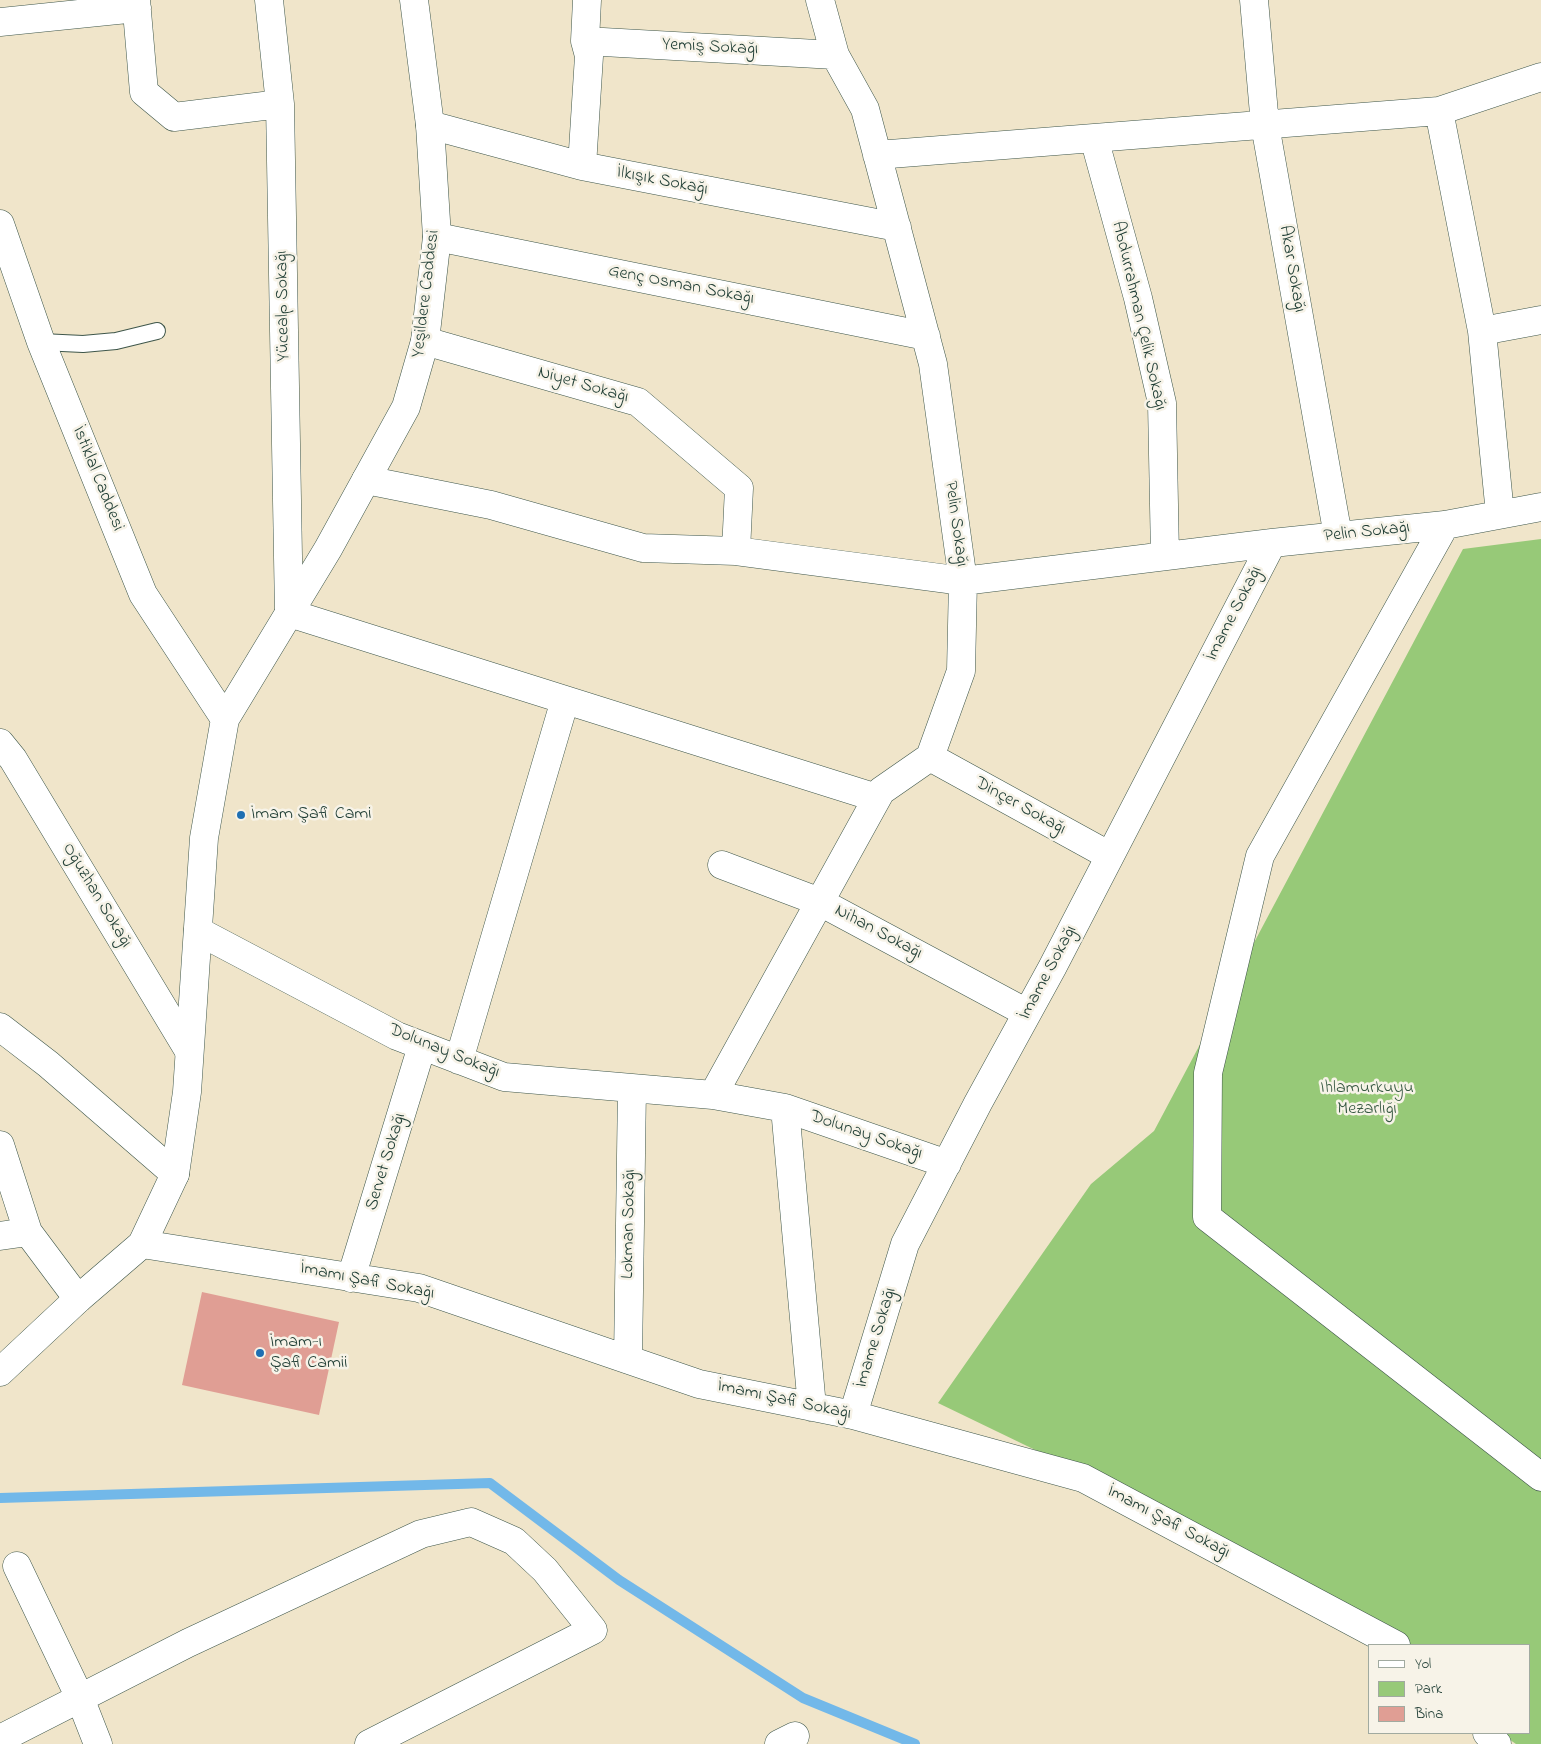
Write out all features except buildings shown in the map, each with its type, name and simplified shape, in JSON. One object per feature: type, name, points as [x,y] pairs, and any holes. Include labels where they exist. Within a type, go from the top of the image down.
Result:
[{"type":"street","name":"Yücealp Sokağı","points":[[269,0],[280,104],[289,613]]},
{"type":"street","name":"Yeşildere Caddesi","points":[[225,720],[328,549],[406,407],[424,341],[437,237],[430,124],[414,0]]},
{"type":"street","points":[[582,166],[589,56],[585,41],[587,0]]},
{"type":"street","name":"Pelin Sokağı","points":[[820,0],[836,55],[865,109],[934,364],[963,581],[1272,542],[1446,525],[1541,507]]},
{"type":"street","name":"Akar Sokağı","points":[[1254,0],[1265,124],[1338,536]]},
{"type":"street","points":[[0,22],[136,4],[144,92],[174,117],[280,104]]},
{"type":"street","name":"Yemiş Sokağı","points":[[585,41],[836,55]]},
{"type":"street","points":[[877,155],[1439,111],[1541,77]]},
{"type":"street","points":[[1439,111],[1482,331],[1500,514]]},
{"type":"street","name":"İlkışık Sokağı","points":[[430,124],[582,166],[897,226]]},
{"type":"street","name":"Abdurrahman Çelik Sokağı","points":[[1094,138],[1138,298],[1162,403],[1164,556]]},
{"type":"street","name":"İstiklal Caddesi","points":[[0,224],[4,253],[42,342],[143,594],[225,720]]},
{"type":"street","name":"Genç Osman Sokağı","points":[[437,237],[926,336]]},
{"type":"street","points":[[1482,331],[1541,320]]},
{"type":"street","name":"Niyet Sokağı","points":[[424,341],[638,402],[739,488],[736,551]]},
{"type":"street","points":[[366,480],[491,505],[643,548],[736,551],[963,581],[961,671],[930,757],[881,791],[713,1095]]},
{"type":"street","points":[[1446,525],[1260,856],[1208,1073],[1207,1217],[1541,1477]]},
{"type":"street","name":"İmame Sokağı","points":[[853,1415],[905,1244],[1110,856],[1272,542]]},
{"type":"street","points":[[289,613],[877,798]]},
{"type":"street","points":[[459,1060],[564,700]]},
{"type":"street","points":[[0,1372],[78,1299],[142,1244],[176,1174],[187,1092],[204,838],[225,720]]},
{"type":"street","name":"Oğuzhan Sokağı","points":[[0,743],[13,759],[189,1051]]},
{"type":"street","name":"Dinçer Sokağı","points":[[930,757],[1110,856]]},
{"type":"street","name":"Nihan Sokağı","points":[[722,865],[820,902],[1027,1013]]},
{"type":"street","name":"Dolunay Sokağı","points":[[198,931],[397,1036],[504,1077],[713,1095],[785,1108],[947,1164]]},
{"type":"street","points":[[6,1040],[48,1064],[176,1174]]},
{"type":"street","name":"Servet Sokağı","points":[[351,1278],[422,1046]]},
{"type":"street","name":"Lokman Sokağı","points":[[628,1359],[632,1088]]},
{"type":"street","points":[[785,1108],[812,1407]]},
{"type":"street","points":[[0,1145],[28,1232],[78,1299]]},
{"type":"street","points":[[0,1236],[28,1232]]},
{"type":"street","name":"İmamı Şafi Sokağı","points":[[142,1244],[419,1288],[699,1384],[853,1415],[1083,1478],[1394,1644]]},
{"type":"street","points":[[0,1739],[188,1643],[421,1534],[471,1522],[514,1541],[545,1570],[593,1630],[369,1744]]},
{"type":"street","points":[[17,1566],[80,1698],[98,1744]]},
{"type":"street","points":[[1488,1734],[1497,1744]]},
{"type":"lane","points":[[42,342],[84,344],[116,341],[158,331]]},
{"type":"green space","name":"Ihlamurkuyu Mezarlığı","points":[[1541,539],[1541,1744],[1516,1744],[1501,1734],[1531,1734],[1531,1644],[1375,1644],[1232,1545],[938,1403],[1091,1184],[1154,1131],[1463,549]]},
{"type":"waterway","points":[[0,1498],[490,1483],[619,1580],[803,1698],[915,1744]]},
{"type":"place","name":"İmam Şafi Cami","points":[[241,815]]},
{"type":"place","name":"İmam-ı Şafi Camii","points":[[260,1353]]}]
